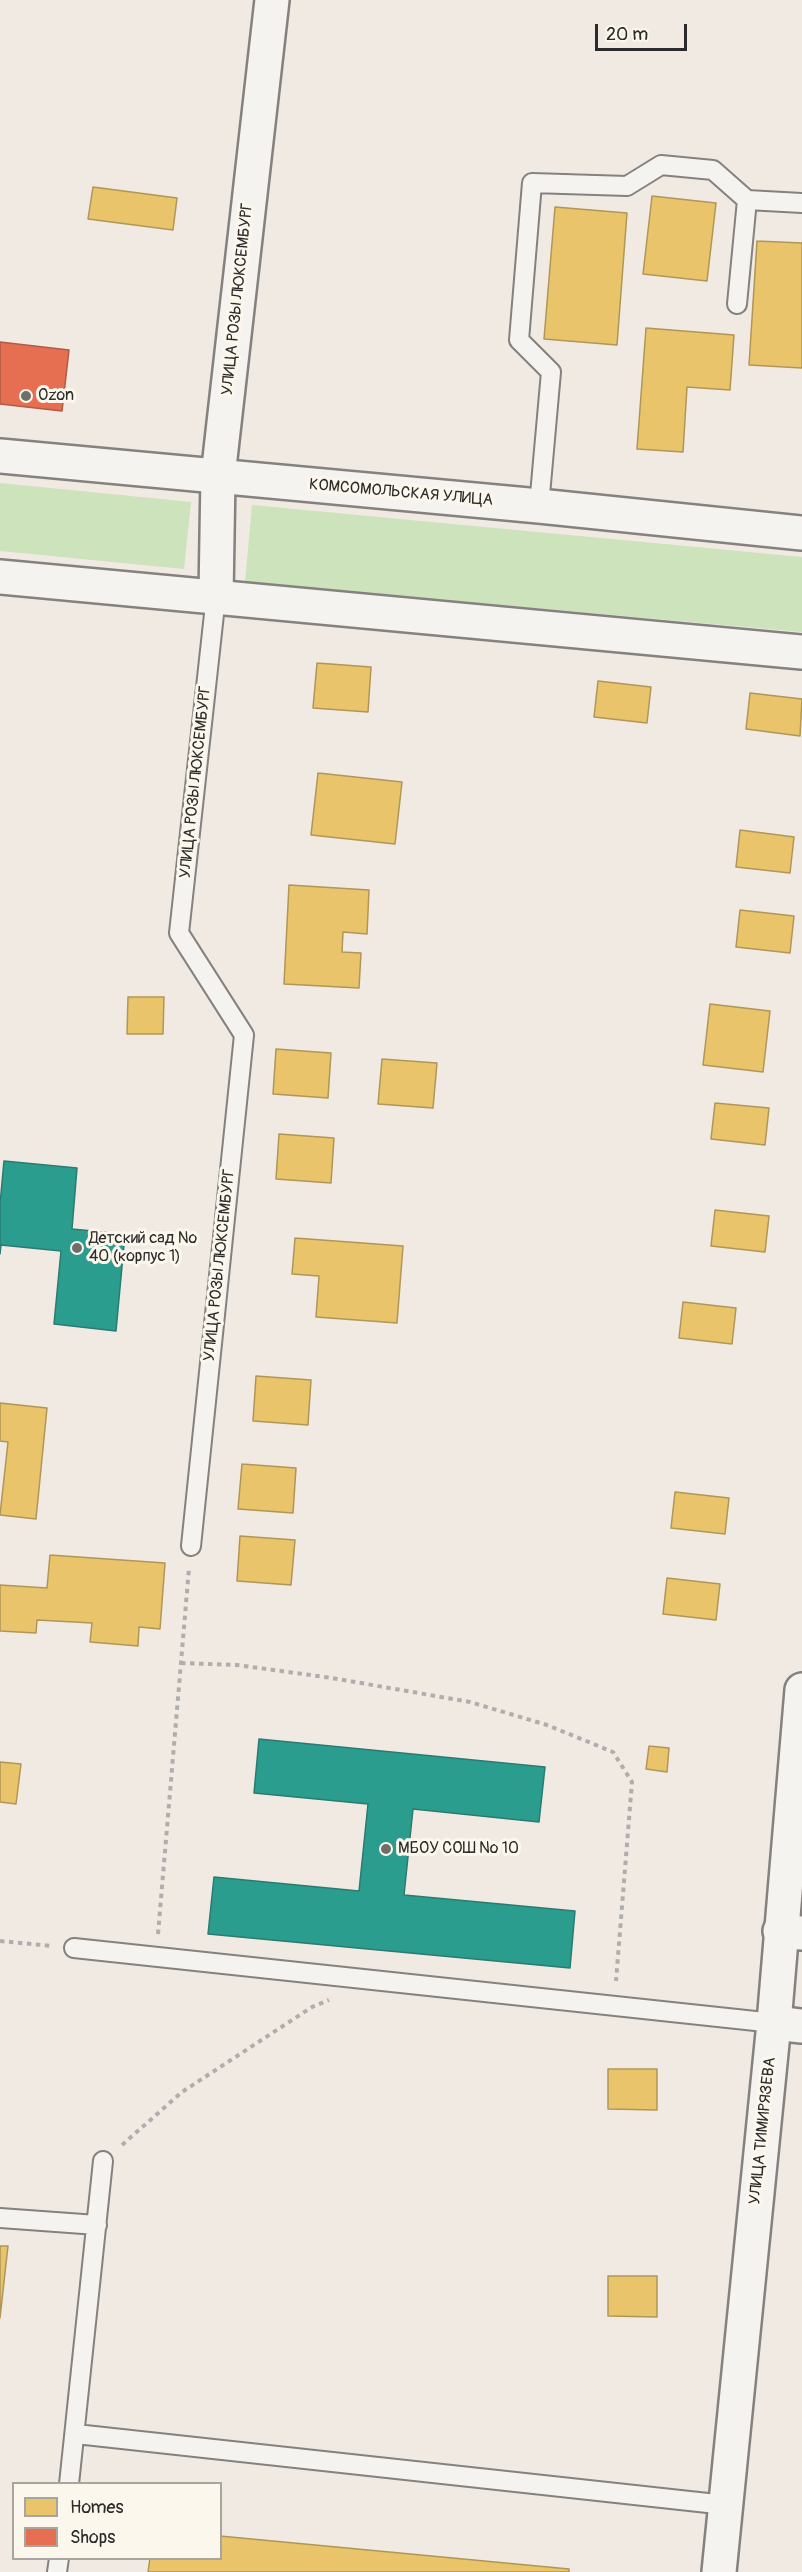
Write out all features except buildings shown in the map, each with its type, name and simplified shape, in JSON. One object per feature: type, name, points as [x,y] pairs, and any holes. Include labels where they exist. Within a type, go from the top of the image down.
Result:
[{"type":"street","name":"УЛИЦА РОЗЫ ЛЮКСЕМБУРГ","points":[[216,596],[218,476],[272,0]]},
{"type":"street","name":"КОМСОМОЛЬСКАЯ УЛИЦА","points":[[0,456],[802,533]]},
{"type":"street","points":[[0,577],[802,652]]},
{"type":"street","name":"УЛИЦА ТИМИРЯЗЕВА","points":[[719,2572],[788,2024],[802,1690]]},
{"type":"lane","points":[[539,506],[551,372],[519,340],[532,183],[627,186],[661,165],[713,170],[747,200],[802,203]]},
{"type":"lane","points":[[737,304],[747,200]]},
{"type":"lane","name":"УЛИЦА РОЗЫ ЛЮКСЕМБУРГ","points":[[191,1546],[244,1035],[179,933],[216,596]]},
{"type":"lane","points":[[74,1948],[788,2024]]},
{"type":"lane","points":[[69,2482],[103,2161]]},
{"type":"lane","points":[[0,2218],[97,2226]]},
{"type":"lane","points":[[76,2434],[726,2505]]},
{"type":"path","points":[[156,1956],[191,1546]]},
{"type":"path","points":[[181,1663],[237,1665],[470,1702],[548,1725],[613,1752],[632,1782],[614,2006]]},
{"type":"path","points":[[0,1941],[74,1948]]},
{"type":"path","points":[[103,2161],[182,2092],[312,2007],[377,1980]]},
{"type":"green space","points":[[0,483],[191,502],[184,569],[0,551]]},
{"type":"green space","points":[[252,505],[802,557],[802,632],[245,582]]},
{"type":"place","name":"Ozon","points":[[26,396]]},
{"type":"place","name":"Детский сад № 40 (корпус 1)","points":[[77,1248]]},
{"type":"place","name":"МБОУ СОШ № 10","points":[[386,1849]]}]
